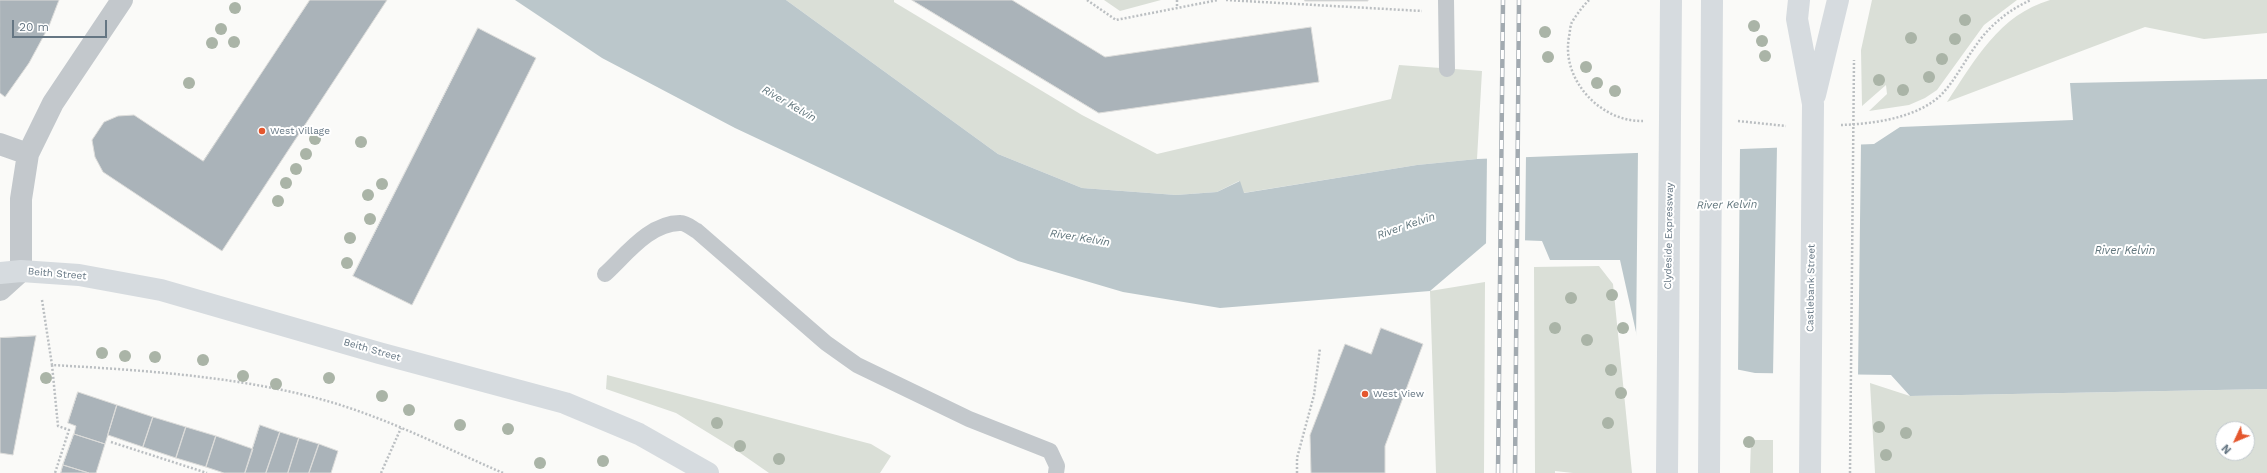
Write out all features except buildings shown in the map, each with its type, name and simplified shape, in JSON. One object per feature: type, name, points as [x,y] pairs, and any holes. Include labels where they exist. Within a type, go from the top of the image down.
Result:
[{"type":"main road","name":"Clydeside Expressway","points":[[1667,473],[1671,0]]},
{"type":"main road","points":[[1709,470],[1712,0]]},
{"type":"main road","name":"Castlebank Street","points":[[1799,0],[1797,19],[1813,104],[1809,408],[1810,473]]},
{"type":"main road","name":"Castlebank Street","points":[[1813,104],[1838,0]]},
{"type":"main road","name":"Beith Street","points":[[0,273],[29,272],[79,275],[161,290],[379,353],[565,403],[639,434],[708,473]]},
{"type":"street","points":[[0,290],[29,272],[21,199],[28,154],[54,103],[122,0]]},
{"type":"street","points":[[0,144],[28,154]]},
{"type":"lane","points":[[1446,6],[1447,69]]},
{"type":"lane","points":[[605,274],[649,233],[664,226],[681,223],[697,231],[826,343],[857,365],[969,419],[1050,451],[1057,466],[1056,473]]},
{"type":"path","points":[[1087,0],[1116,20],[1218,0]]},
{"type":"path","points":[[1177,0],[1177,8]]},
{"type":"path","points":[[1226,0],[1446,6]]},
{"type":"path","points":[[1589,0],[1572,23],[1568,45],[1570,65],[1578,84],[1582,89],[1596,104],[1618,117]]},
{"type":"path","points":[[1863,124],[1891,120],[1922,107],[1941,94],[1988,30],[2021,5],[2031,0]]},
{"type":"path","points":[[1850,473],[1854,104]]},
{"type":"path","points":[[29,272],[52,365],[58,426],[69,430],[55,473]]},
{"type":"path","points":[[1297,473],[1297,458],[1314,395],[1320,348]]},
{"type":"path","points":[[52,365],[141,370],[263,387],[320,399],[401,428],[503,473]]},
{"type":"path","points":[[381,473],[401,428]]},
{"type":"path","points":[[111,442],[207,473]]},
{"type":"shaded area","points":[[786,0],[894,0],[894,2],[1082,115],[1157,154],[1391,99],[1399,65],[1482,71],[1477,159],[1417,165],[1243,193],[1239,181],[1217,192],[1176,195],[1082,188],[998,154]]},
{"type":"shaded area","points":[[1104,0],[1161,0],[1120,11]]},
{"type":"shaded area","points":[[1872,0],[2017,0],[1984,25],[1937,90],[1925,98],[1909,105],[1869,111],[1887,94],[1886,85],[1862,106],[1861,50]]},
{"type":"shaded area","points":[[2050,0],[2267,0],[2267,33],[2204,39],[2145,27],[1947,102],[1978,55],[2002,28],[2016,16],[2032,7]]},
{"type":"shaded area","points":[[1599,266],[1613,284],[1632,473],[1573,473],[1555,471],[1555,473],[1535,473],[1534,267]]},
{"type":"shaded area","points":[[1485,282],[1484,473],[1436,473],[1430,291]]},
{"type":"shaded area","points":[[607,375],[871,444],[891,456],[880,473],[769,473],[733,448],[676,413],[606,389]]},
{"type":"shaded area","points":[[1870,383],[1910,396],[2267,389],[2267,473],[1875,473]]},
{"type":"shaded area","points":[[1751,440],[1773,440],[1773,473],[1750,473]]},
{"type":"water","name":"River Kelvin","points":[[515,0],[786,0],[998,154],[1082,188],[1176,195],[1217,192],[1240,181],[1244,193],[1417,165],[1477,159],[1874,144],[1900,127],[2073,120],[2070,83],[2267,79],[2267,389],[1910,396],[1891,375],[1755,373],[1640,350],[1620,260],[1550,260],[1542,241],[1491,239],[1430,291],[1220,308],[1123,292],[1018,261],[735,128],[602,58]]},
{"type":"pier","points":[[1861,143],[1858,377],[1773,375],[1777,146]]},
{"type":"pier","points":[[1740,147],[1738,372],[1639,352],[1636,344],[1638,151]]},
{"type":"pier","points":[[1526,155],[1525,242],[1492,241],[1486,245],[1487,156]]},
{"type":"railway","points":[[1498,473],[1503,0]]},
{"type":"railway","points":[[1515,473],[1519,0]]},
{"type":"place","name":"West Village","points":[[262,131]]},
{"type":"place","name":"West View","points":[[1365,394]]}]
